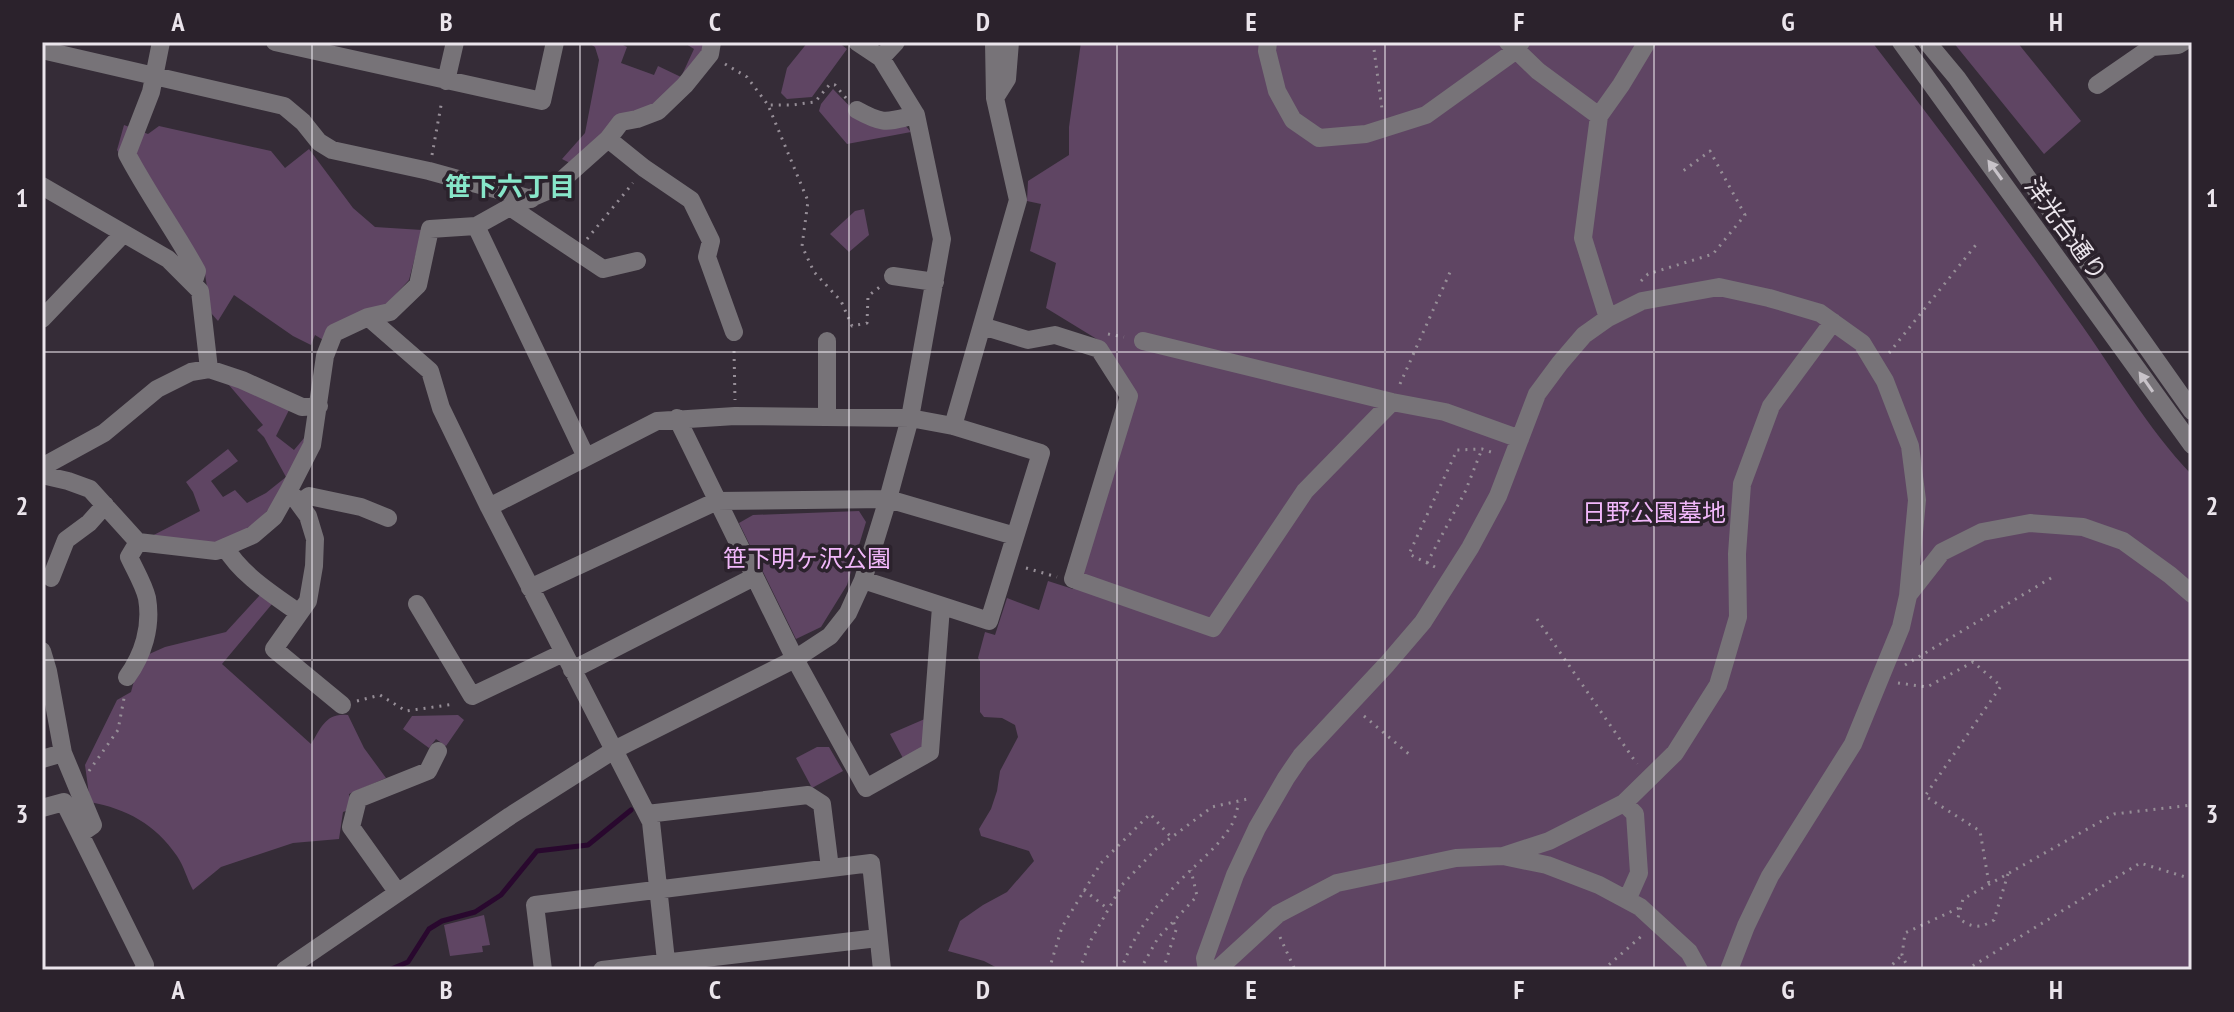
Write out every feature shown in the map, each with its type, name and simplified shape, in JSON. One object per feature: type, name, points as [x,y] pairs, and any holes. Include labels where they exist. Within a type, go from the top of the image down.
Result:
[{"type":"street","points":[[161,42],[151,92],[127,154],[197,271],[193,284]]},
{"type":"street","points":[[275,42],[356,51],[446,81],[542,101],[555,42]]},
{"type":"street","points":[[446,81],[455,42]]},
{"type":"street","points":[[285,970],[510,816],[614,750],[795,659],[830,636],[848,613],[863,580],[910,418],[942,239],[916,115],[881,58],[857,42]]},
{"type":"street","points":[[881,58],[896,42]]},
{"type":"street","points":[[953,426],[1018,200],[995,98],[994,42]]},
{"type":"street","points":[[995,98],[1007,79],[1010,42]]},
{"type":"street","points":[[1268,42],[1267,51],[1277,91],[1293,120],[1319,138],[1366,134],[1426,115],[1515,45],[1538,71],[1599,116]]},
{"type":"street","points":[[1608,318],[1583,238],[1599,116],[1647,42]]},
{"type":"street","name":"洋光台通り","points":[[1901,42],[2192,445]]},
{"type":"street","name":"洋光台通り","points":[[1927,42],[1957,78],[2192,411]]},
{"type":"street","points":[[2097,85],[2152,47],[2183,42]]},
{"type":"street","points":[[42,475],[90,489],[138,542],[216,551],[253,535],[294,497],[312,445],[325,356],[334,333],[368,317],[390,312],[418,285],[430,229],[476,226],[552,189],[608,139],[621,122],[658,111],[685,85],[711,48]]},
{"type":"street","points":[[42,50],[284,106],[303,122],[319,142],[332,150],[429,171],[531,199]]},
{"type":"street","points":[[857,110],[877,121],[886,122],[916,115]]},
{"type":"street","points":[[608,139],[691,200],[711,241],[707,257],[734,332]]},
{"type":"street","points":[[42,186],[168,259],[200,291],[209,369]]},
{"type":"street","points":[[510,207],[603,269],[637,261]]},
{"type":"street","points":[[476,226],[586,457]]},
{"type":"street","points":[[42,319],[123,234]]},
{"type":"street","points":[[893,276],[935,282]]},
{"type":"street","points":[[1207,970],[1205,958],[1235,875],[1277,792],[1301,756],[1423,622],[1470,548],[1498,496],[1537,394],[1560,363],[1584,335],[1608,318],[1642,301],[1719,287],[1820,313],[1862,343],[1885,381],[1910,446],[1917,500],[1908,596],[1901,627],[1853,744],[1770,876],[1729,970]]},
{"type":"street","points":[[368,317],[430,371],[441,408],[489,507],[651,822],[667,966]]},
{"type":"street","points":[[1503,856],[1549,841],[1624,803],[1675,753],[1718,685],[1738,617],[1737,554],[1742,484],[1771,406],[1833,322]]},
{"type":"street","points":[[982,326],[1028,340],[1055,335],[1099,349],[1129,396],[1073,579],[1213,628],[1305,491],[1392,402]]},
{"type":"street","points":[[827,341],[827,417]]},
{"type":"street","points":[[1143,341],[1445,412],[1520,439]]},
{"type":"street","points":[[42,467],[104,433],[157,389],[191,372],[209,369],[302,407],[319,406]]},
{"type":"street","points":[[489,507],[657,421],[677,418],[910,418],[953,426],[1041,453],[989,621],[863,580]]},
{"type":"street","points":[[677,418],[795,659],[866,788],[930,752],[941,607]]},
{"type":"street","points":[[294,497],[309,496],[361,507],[388,518]]},
{"type":"street","points":[[294,497],[308,516],[315,539],[314,566],[308,601],[274,649],[342,705]]},
{"type":"street","points":[[530,588],[717,501],[888,499],[1015,536]]},
{"type":"street","points":[[51,578],[52,551],[89,523],[105,505]]},
{"type":"street","points":[[1908,596],[1942,552],[1982,532],[2030,523],[2083,527],[2123,541],[2192,594]]},
{"type":"street","points":[[127,677],[139,660],[147,632],[147,596],[129,557],[138,542]]},
{"type":"street","points":[[225,547],[232,559],[299,613]]},
{"type":"street","points":[[417,604],[472,696],[568,662],[754,577]]},
{"type":"street","points":[[42,651],[48,671],[47,693],[63,753],[93,825],[80,834]]},
{"type":"street","points":[[398,893],[351,827],[358,799],[428,771],[438,751]]},
{"type":"street","points":[[42,759],[63,753]]},
{"type":"street","points":[[647,814],[808,795],[822,804],[830,868]]},
{"type":"street","points":[[42,808],[64,802],[145,965],[143,970]]},
{"type":"street","points":[[1624,803],[1635,814],[1639,873],[1627,900]]},
{"type":"street","points":[[1217,970],[1278,914],[1337,883],[1456,858],[1503,856],[1547,865],[1599,885],[1640,907],[1689,952],[1699,970]]},
{"type":"street","points":[[543,970],[535,905],[871,863],[882,970]]},
{"type":"street","points":[[602,970],[667,966],[878,938]]},
{"type":"path","points":[[1373,42],[1385,128]]},
{"type":"path","points":[[711,48],[747,77],[768,105],[808,201],[802,246],[814,272],[841,301],[852,326],[867,323],[868,296],[893,276]]},
{"type":"path","points":[[429,171],[446,81]]},
{"type":"path","points":[[768,105],[815,102],[830,84],[835,85],[857,110]]},
{"type":"path","points":[[1638,285],[1648,274],[1713,254],[1745,215],[1710,151],[1683,171]]},
{"type":"path","points":[[585,241],[644,168]]},
{"type":"path","points":[[1877,368],[1979,241]]},
{"type":"path","points":[[1392,402],[1451,270]]},
{"type":"path","points":[[734,332],[735,416]]},
{"type":"path","points":[[1427,563],[1465,492],[1482,449]]},
{"type":"path","points":[[1453,576],[1409,554],[1457,450],[1482,449],[1512,460]]},
{"type":"path","points":[[1007,562],[1065,580],[1073,579]]},
{"type":"path","points":[[1906,664],[2056,575]]},
{"type":"path","points":[[1537,619],[1648,779]]},
{"type":"path","points":[[1879,681],[1927,687],[1973,662],[2001,686],[1925,796],[1980,831],[1989,884]]},
{"type":"path","points":[[78,788],[118,730],[127,677]]},
{"type":"path","points":[[342,705],[380,695],[406,711],[450,706],[472,696]]},
{"type":"path","points":[[1350,704],[1410,755]]},
{"type":"path","points":[[1079,970],[1091,940],[1122,885],[1156,849],[1212,807],[1277,792]]},
{"type":"path","points":[[1121,970],[1146,920],[1231,825],[1239,801]]},
{"type":"path","points":[[2008,874],[1994,920],[1984,927],[1968,925],[1958,918],[1963,899],[2114,814],[2192,805]]},
{"type":"path","points":[[1057,970],[1049,969],[1062,927],[1101,863],[1150,814],[1172,837]]},
{"type":"path","points":[[1966,970],[2140,863],[2192,879]]},
{"type":"path","points":[[1140,970],[1158,938],[1197,896],[1191,869]]},
{"type":"path","points":[[1084,890],[1108,909]]},
{"type":"path","points":[[1909,970],[1902,955],[1905,933],[1961,907]]},
{"type":"path","points":[[1163,970],[1176,930],[1173,919]]},
{"type":"path","points":[[1272,920],[1295,970]]},
{"type":"path","points":[[1603,970],[1656,922]]},
{"type":"path","points":[[1887,970],[1902,955]]},
{"type":"green space","points":[[587,42],[617,42],[627,47],[621,63],[654,75],[658,66],[681,77],[694,49],[683,42],[708,42],[683,82],[572,164],[562,159],[585,133],[599,60],[595,47]]},
{"type":"green space","points":[[808,42],[838,42],[847,49],[812,97],[787,99],[781,93],[787,68]]},
{"type":"green space","name":"日野公園墓地","points":[[1081,42],[1872,42],[2026,247],[2146,418],[2192,475],[2192,970],[1001,970],[984,961],[948,951],[960,921],[1007,892],[1034,861],[1029,851],[981,836],[979,829],[991,809],[1000,771],[1018,737],[1015,725],[1002,718],[984,717],[980,712],[978,658],[985,632],[995,635],[1007,598],[1039,610],[1048,581],[1073,589],[1138,395],[1100,341],[1046,308],[1056,263],[1030,251],[1041,204],[1027,201],[1028,181],[1069,155],[1069,127]]},
{"type":"green space","points":[[1953,42],[2017,42],[2081,121],[2044,154]]},
{"type":"green space","points":[[833,89],[863,120],[903,123],[911,132],[847,144],[819,111]]},
{"type":"green space","points":[[124,125],[148,134],[159,126],[271,151],[285,168],[309,149],[353,208],[375,227],[422,230],[409,280],[384,307],[325,341],[315,335],[311,345],[234,295],[218,321],[211,313],[205,274],[187,260],[117,150]]},
{"type":"green space","points":[[864,209],[869,235],[849,252],[830,234],[855,211]]},
{"type":"green space","points":[[223,378],[290,408],[276,436],[294,450],[305,437],[309,440],[273,505],[246,533],[216,545],[146,539],[200,511],[186,482],[228,449],[238,461],[211,481],[223,497],[235,490],[247,503],[286,477],[257,430],[263,425]]},
{"type":"green space","name":"笹下明ヶ沢公園","points":[[859,511],[866,522],[847,585],[821,627],[796,639],[739,523],[753,515]]},
{"type":"green space","points":[[260,595],[272,604],[222,664],[311,744],[329,719],[348,715],[364,748],[386,778],[349,794],[351,809],[343,812],[339,839],[293,843],[221,867],[193,890],[177,856],[150,827],[116,809],[90,802],[85,765],[117,700],[131,692],[147,655],[165,647],[226,632]]},
{"type":"green space","points":[[458,715],[464,720],[446,746],[436,739],[429,748],[403,729],[412,716]]},
{"type":"green space","points":[[927,718],[926,748],[904,760],[890,734]]},
{"type":"green space","points":[[817,747],[829,747],[843,771],[812,788],[796,758]]},
{"type":"green space","points":[[484,915],[490,945],[482,946],[483,952],[450,956],[444,925]]},
{"type":"waterway","points":[[389,970],[408,962],[429,929],[442,921],[475,912],[501,895],[537,851],[588,845],[631,810]]},
{"type":"district","name":"笹下六丁目","points":[[510,186]]}]
